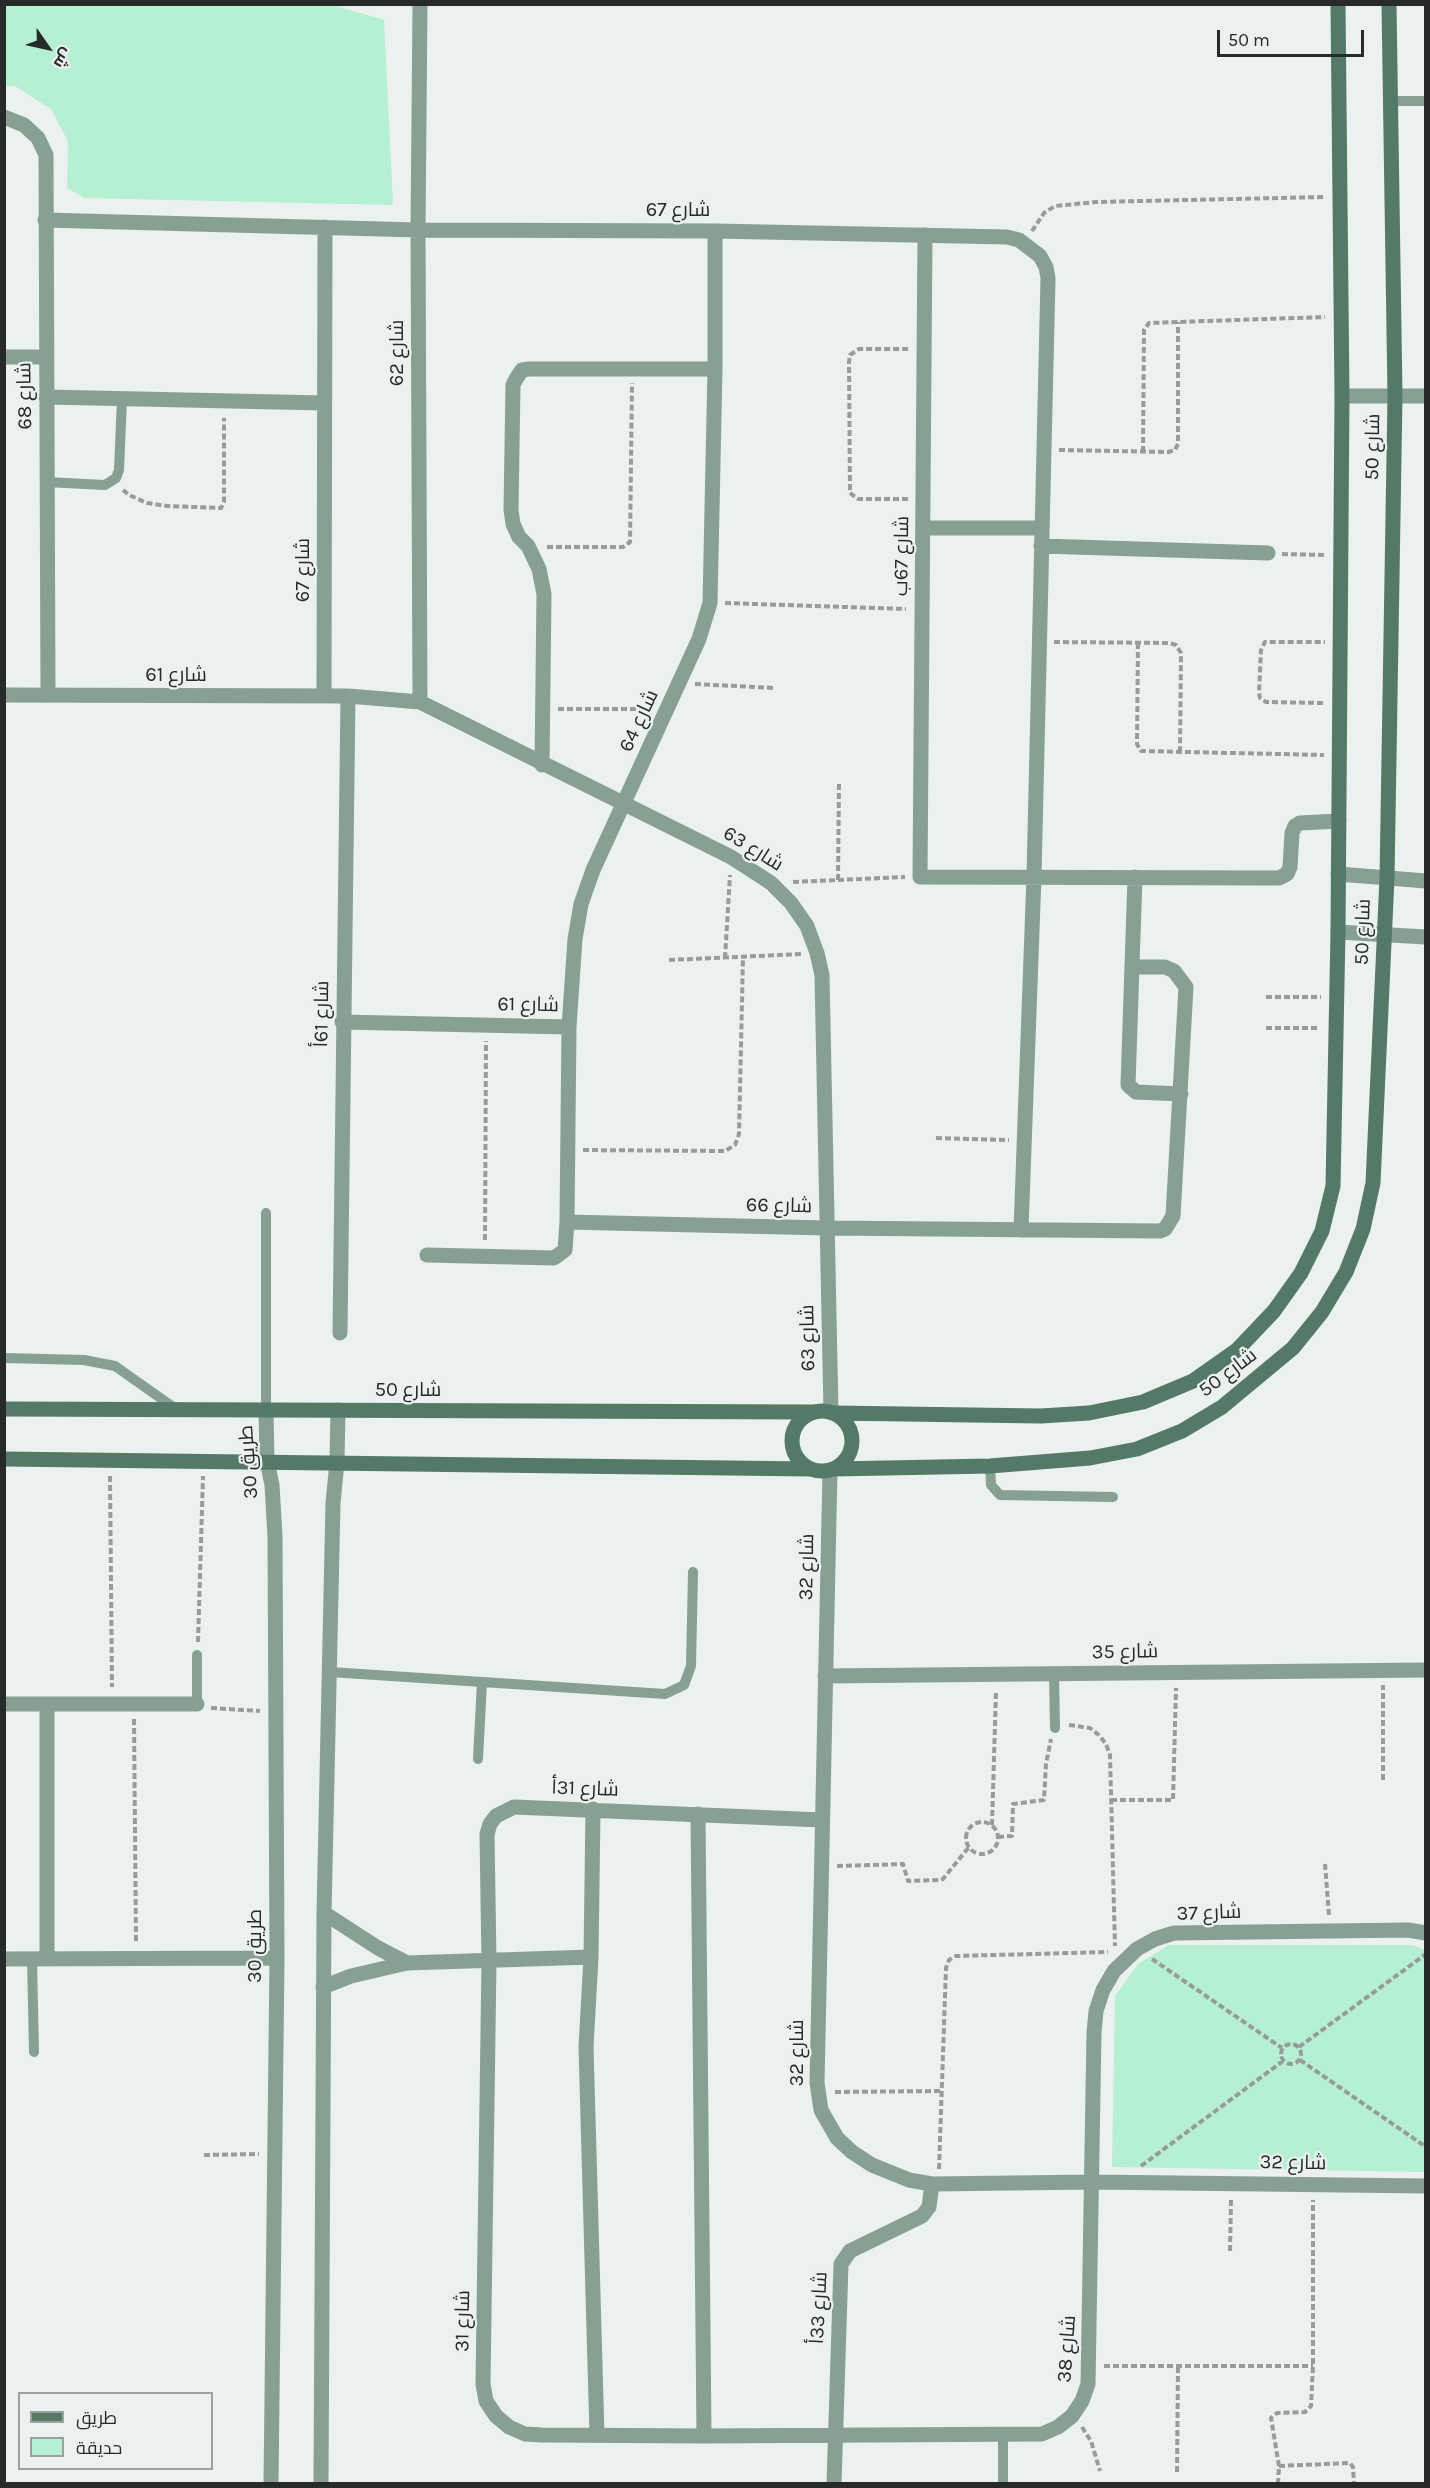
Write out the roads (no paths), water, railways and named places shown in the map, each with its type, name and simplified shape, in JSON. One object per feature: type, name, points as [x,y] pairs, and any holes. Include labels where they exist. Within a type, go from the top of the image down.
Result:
[{"type":"street","name":"شارع 62","points":[[420,4],[418,230],[420,702]]},
{"type":"street","name":"شارع 50","points":[[832,1412],[1041,1416],[1089,1413],[1143,1402],[1192,1381],[1237,1350],[1274,1311],[1301,1273],[1322,1231],[1333,1186],[1338,932],[1342,396],[1338,4]]},
{"type":"street","name":"شارع 50","points":[[832,1469],[990,1466],[1090,1458],[1137,1449],[1182,1431],[1222,1407],[1293,1348],[1322,1312],[1346,1272],[1359,1239],[1373,1183],[1387,878],[1395,396],[1389,4]]},
{"type":"street","name":"شارع 68","points":[[4,117],[24,125],[38,138],[46,155],[48,695]]},
{"type":"street","name":"شارع 67","points":[[45,220],[418,230],[715,231],[1007,237],[1029,247],[1040,256],[1046,267],[1048,278],[1042,528]]},
{"type":"street","name":"شارع 67","points":[[324,696],[325,227]]},
{"type":"street","name":"شارع 64","points":[[567,1222],[569,1027],[575,939],[581,904],[593,870],[680,684],[706,621],[710,603],[715,369],[715,231]]},
{"type":"street","name":"شارع 67ب","points":[[926,235],[920,877],[1034,876]]},
{"type":"street","points":[[4,357],[45,357]]},
{"type":"street","points":[[542,765],[544,594],[539,569],[528,546],[519,537],[511,510],[513,385],[518,373],[529,369],[715,369]]},
{"type":"street","points":[[1342,396],[1425,396]]},
{"type":"street","points":[[46,397],[324,403]]},
{"type":"street","points":[[923,528],[1042,528],[1034,876],[1021,1230]]},
{"type":"street","points":[[1041,546],[1268,554]]},
{"type":"street","name":"شارع 61","points":[[4,695],[348,696]]},
{"type":"street","name":"شارع 63","points":[[348,696],[420,702],[542,765],[731,857],[771,883],[791,903],[802,919],[817,953],[822,975],[832,1412]]},
{"type":"street","name":"شارع 61أ","points":[[340,1333],[342,1023],[348,696]]},
{"type":"street","points":[[1034,876],[1279,878],[1289,871],[1292,830],[1295,826],[1300,823],[1339,821]]},
{"type":"street","points":[[1338,874],[1425,881]]},
{"type":"street","points":[[1132,967],[1165,967],[1174,971],[1186,987],[1180,1094],[1136,1092],[1128,1085],[1135,877]]},
{"type":"street","points":[[1338,932],[1425,937]]},
{"type":"street","name":"شارع 61","points":[[342,1023],[569,1027]]},
{"type":"street","name":"شارع 66","points":[[567,1222],[827,1228],[1160,1231],[1169,1226],[1173,1216],[1180,1094]]},
{"type":"street","points":[[427,1255],[559,1256],[567,1246],[567,1222]]},
{"type":"street","name":"شارع 50","points":[[4,1409],[811,1413]]},
{"type":"street","name":"طريق 30","points":[[266,1410],[267,1461],[272,1485],[274,1519],[276,1711],[277,1958],[271,2484]]},
{"type":"street","points":[[321,2484],[324,1913],[333,1503],[338,1410]]},
{"type":"street","points":[[4,1459],[204,1460],[810,1469],[832,1469],[847,1458],[852,1441],[848,1424],[832,1412],[811,1413],[797,1424],[792,1441],[797,1458],[810,1469]]},
{"type":"street","name":"شارع 32","points":[[832,1469],[825,1676],[818,2092],[821,2110],[837,2138],[852,2152],[889,2173],[935,2184],[1093,2182],[1425,2186]]},
{"type":"street","name":"شارع 35","points":[[825,1676],[1425,1670]]},
{"type":"street","points":[[4,1704],[197,1704]]},
{"type":"street","points":[[39,1959],[47,1704]]},
{"type":"street","name":"شارع 31أ","points":[[489,1961],[487,1834],[496,1816],[514,1807],[822,1820]]},
{"type":"street","points":[[593,1809],[591,1957],[586,2047],[597,2435]]},
{"type":"street","points":[[698,1814],[704,2436]]},
{"type":"street","points":[[324,1913],[378,1948],[407,1963]]},
{"type":"street","name":"شارع 37","points":[[1093,2182],[1096,2011],[1103,1990],[1114,1971],[1137,1948],[1174,1933],[1330,1930],[1425,1932]]},
{"type":"street","points":[[323,1987],[351,1976],[407,1963],[591,1957]]},
{"type":"street","points":[[4,1959],[277,1958]]},
{"type":"street","name":"شارع 31","points":[[489,1961],[483,2384],[486,2401],[495,2416],[508,2427],[525,2434],[834,2435]]},
{"type":"street","name":"شارع 38","points":[[834,2435],[1042,2434],[1058,2427],[1072,2416],[1082,2401],[1088,2384],[1093,2182]]},
{"type":"street","name":"شارع 33أ","points":[[834,2484],[841,2264],[850,2251],[922,2216],[929,2207],[935,2184]]},
{"type":"lane","points":[[1390,101],[1425,102]]},
{"type":"lane","points":[[46,482],[105,485],[113,482],[119,470],[122,399]]},
{"type":"lane","points":[[266,1213],[266,1410]]},
{"type":"lane","points":[[4,1358],[84,1360],[115,1366],[176,1410]]},
{"type":"lane","points":[[990,1466],[991,1485],[1000,1495],[1113,1497]]},
{"type":"lane","points":[[330,1672],[665,1694],[684,1685],[691,1666],[693,1572]]},
{"type":"lane","points":[[197,1656],[197,1704]]},
{"type":"lane","points":[[1054,1674],[1055,1728]]},
{"type":"lane","points":[[478,1759],[482,1682]]},
{"type":"lane","points":[[34,2052],[39,1959]]},
{"type":"lane","points":[[1003,2434],[1003,2484]]}]
